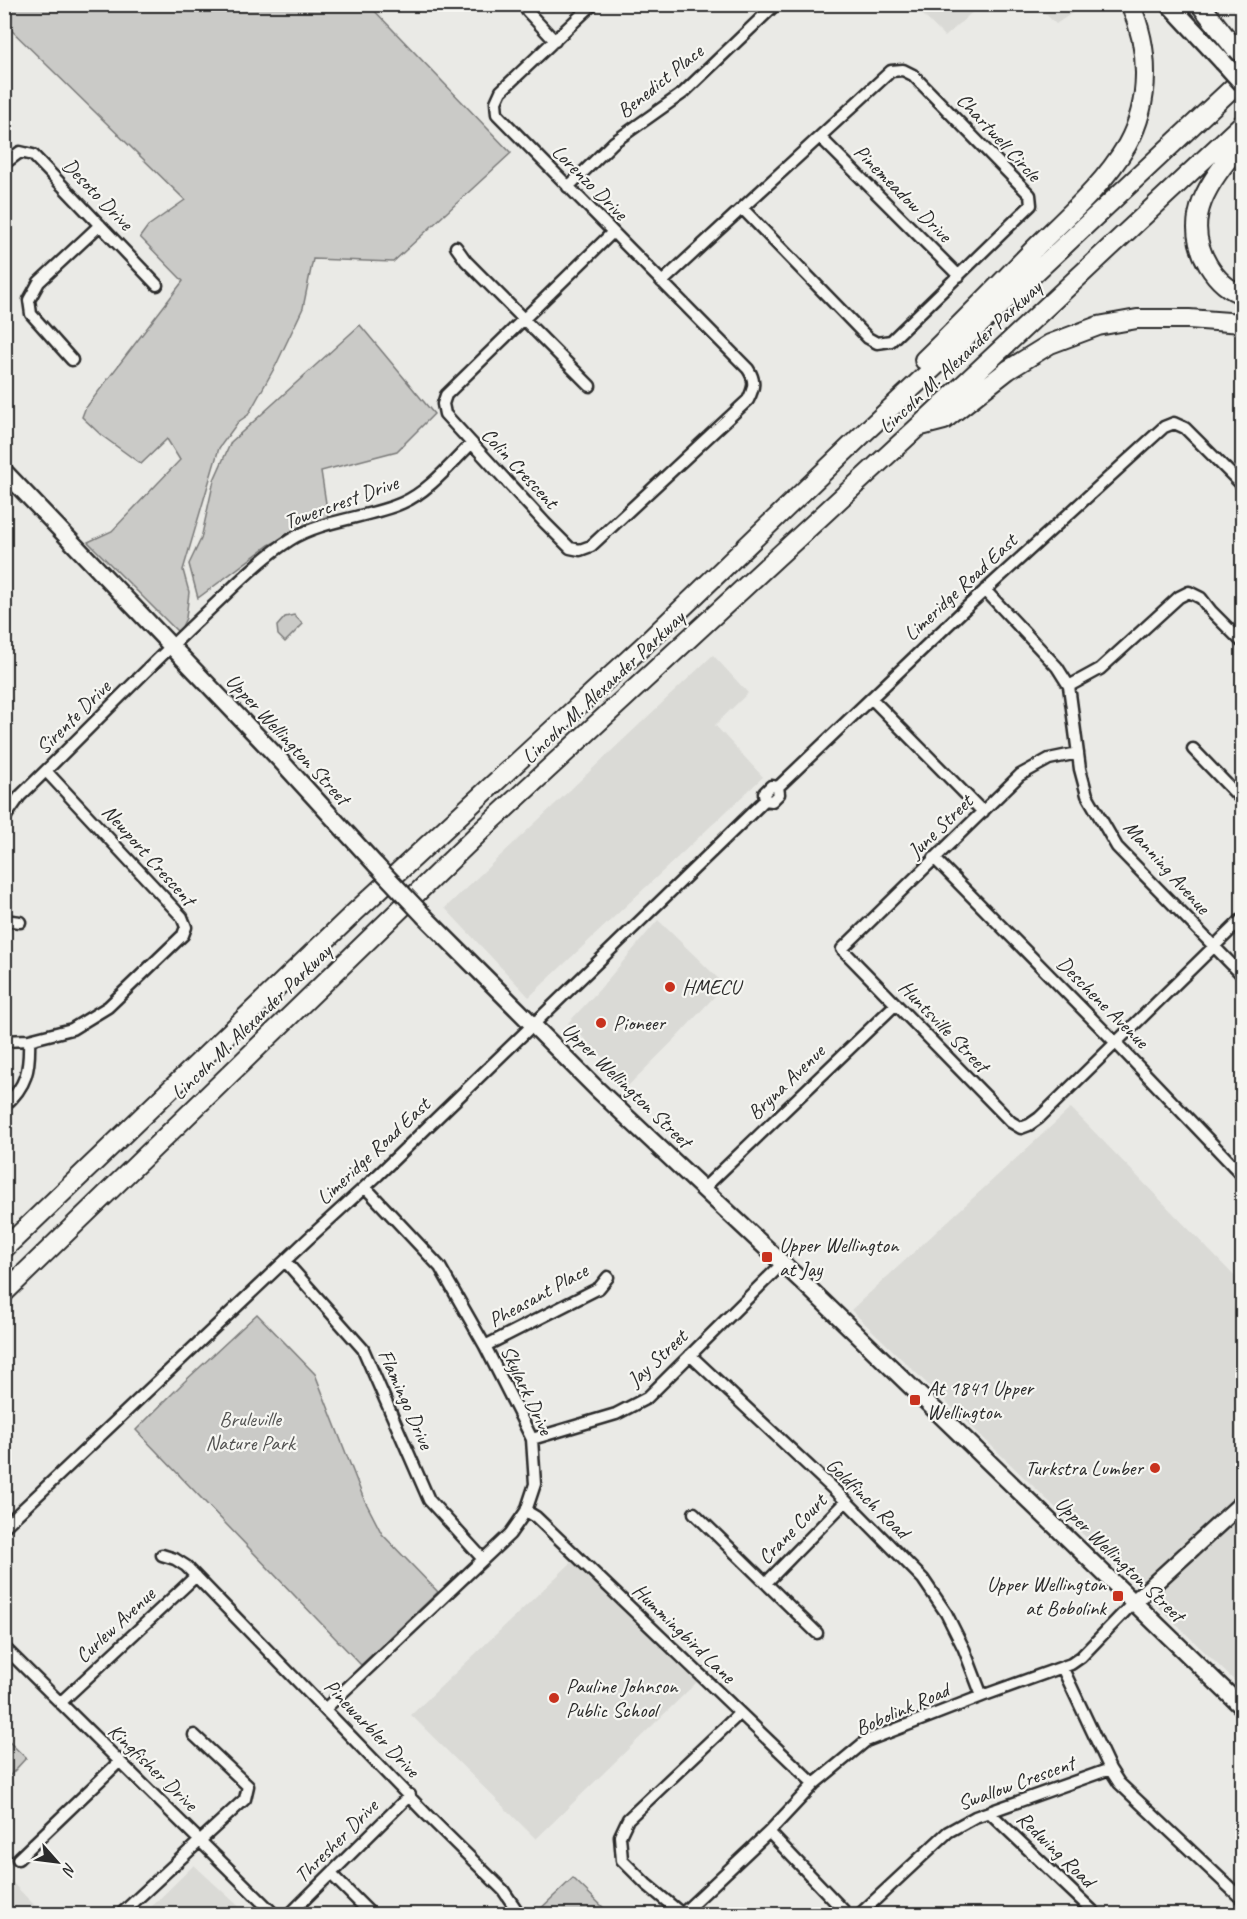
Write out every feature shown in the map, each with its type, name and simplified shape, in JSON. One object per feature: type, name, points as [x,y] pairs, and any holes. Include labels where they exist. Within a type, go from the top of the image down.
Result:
[{"type":"highway","points":[[864,433],[882,403],[1078,206],[1107,173],[1127,144],[1139,113],[1146,81],[1144,48],[1130,4]]},
{"type":"highway","points":[[1200,4],[1234,56]]},
{"type":"highway","name":"Lincoln M. Alexander Parkway","points":[[4,1249],[354,913],[645,644],[864,433],[1238,84],[1242,75]]},
{"type":"highway","name":"Lincoln M. Alexander Parkway","points":[[4,1293],[482,830],[1242,124]]},
{"type":"highway","points":[[1242,142],[1220,168],[1206,191],[1197,214],[1198,236],[1204,257],[1215,276],[1235,292],[1242,294]]},
{"type":"highway","points":[[919,426],[944,420],[1008,370],[1050,344],[1098,326],[1137,319],[1189,319],[1242,323]]},
{"type":"main road","points":[[1170,4],[1234,56]]},
{"type":"main road","points":[[1189,4],[1234,56],[1238,84]]},
{"type":"main road","name":"Upper Wellington Street","points":[[4,471],[171,645],[425,917],[597,1089],[783,1263],[1242,1707]]},
{"type":"main road","points":[[1134,1602],[1242,1503]]},
{"type":"street","name":"Lorenzo Drive","points":[[593,4],[501,91],[496,108],[501,119],[748,369],[753,376],[754,387]]},
{"type":"street","name":"Benedict Place","points":[[568,187],[614,142],[682,93],[776,4]]},
{"type":"street","points":[[527,11],[555,41]]},
{"type":"street","name":"Chartwell Circle","points":[[662,282],[742,208],[820,137],[891,71],[903,70],[913,75],[1030,195],[1031,205],[891,341],[886,343],[877,343],[868,338],[742,208]]},
{"type":"street","name":"Pinemeadow Drive","points":[[820,137],[959,276]]},
{"type":"street","name":"Desoto Drive","points":[[4,164],[20,153],[33,155],[157,285]]},
{"type":"street","points":[[72,360],[31,314],[29,300],[39,282],[100,225]]},
{"type":"street","name":"Colin Crescent","points":[[613,232],[446,395],[443,404],[445,414],[471,444],[570,548],[580,550],[591,546],[748,400],[754,387]]},
{"type":"street","points":[[456,247],[466,261],[590,386]]},
{"type":"street","name":"Limeridge Road East","points":[[4,1527],[366,1186],[765,800],[772,801],[779,794],[778,787],[985,590],[1164,427],[1174,423],[1185,428],[1242,485]]},
{"type":"street","name":"Towercrest Drive","points":[[171,645],[267,556],[292,538],[405,502],[437,479],[471,444]]},
{"type":"street","name":"Manning Avenue","points":[[985,590],[1057,666],[1069,686],[1080,769],[1087,795],[1117,848],[1242,975]]},
{"type":"street","points":[[1069,686],[1100,669],[1179,597],[1189,592],[1201,598],[1242,642]]},
{"type":"street","name":"Sirente Drive","points":[[4,819],[20,796],[171,645]]},
{"type":"street","points":[[871,699],[983,812]]},
{"type":"street","points":[[1193,749],[1242,800]]},
{"type":"street","name":"June Street","points":[[842,949],[1014,780],[1027,770],[1049,759],[1078,753]]},
{"type":"street","name":"Newport Crescent","points":[[4,1041],[30,1040],[72,1029],[108,1007],[183,935],[186,927],[182,917],[46,771]]},
{"type":"street","name":"Deschene Avenue","points":[[934,858],[1242,1174]]},
{"type":"street","points":[[1116,1043],[1242,919]]},
{"type":"street","points":[[4,920],[20,922]]},
{"type":"street","name":"Huntsville Street","points":[[842,949],[1011,1122],[1021,1128],[1039,1118],[1116,1043]]},
{"type":"street","name":"Bryna Avenue","points":[[704,1188],[896,1004]]},
{"type":"street","points":[[4,1106],[19,1090],[27,1074],[30,1063],[30,1040]]},
{"type":"street","name":"Skylark Drive","points":[[326,1708],[510,1534],[526,1511],[535,1484],[536,1469],[532,1439],[485,1346],[440,1267],[366,1186]]},
{"type":"street","name":"Flamingo Drive","points":[[285,1261],[363,1349],[429,1500],[483,1559]]},
{"type":"street","name":"Jay Street","points":[[532,1439],[616,1414],[647,1398],[783,1263]]},
{"type":"street","name":"Pheasant Place","points":[[485,1346],[599,1288],[608,1277]]},
{"type":"street","name":"Goldfinch Road","points":[[690,1355],[846,1501],[923,1579],[946,1612],[964,1649],[982,1696]]},
{"type":"street","name":"Crane Court","points":[[766,1583],[846,1501]]},
{"type":"street","name":"Hummingbird Lane","points":[[526,1511],[536,1517],[814,1784]]},
{"type":"street","name":"Crane Court","points":[[694,1513],[817,1633]]},
{"type":"street","name":"Pinewarbler Drive","points":[[162,1555],[175,1558],[186,1566],[503,1890],[516,1909]]},
{"type":"street","name":"Curlew Avenue","points":[[60,1703],[196,1576]]},
{"type":"street","name":"Bobolink Road","points":[[682,1914],[769,1832],[814,1784],[866,1742],[1062,1667],[1081,1657],[1134,1602]]},
{"type":"street","name":"Kingfisher Drive","points":[[4,1647],[274,1914]]},
{"type":"street","points":[[1062,1667],[1110,1769],[1125,1789],[1242,1899]]},
{"type":"street","points":[[682,1914],[622,1860],[620,1836],[628,1819],[740,1713]]},
{"type":"street","points":[[121,1914],[245,1798],[248,1786],[194,1735]]},
{"type":"street","points":[[18,1859],[120,1761]]},
{"type":"street","name":"Swallow Crescent","points":[[860,1914],[958,1825],[988,1812],[1110,1769]]},
{"type":"street","name":"Thresher Drive","points":[[290,1914],[410,1795]]},
{"type":"street","name":"Redwing Road","points":[[988,1812],[1096,1914]]},
{"type":"street","points":[[769,1832],[847,1914]]},
{"type":"street","points":[[331,1874],[371,1914]]},
{"type":"shaded area","points":[[913,5],[980,5],[945,37]]},
{"type":"shaded area","points":[[1036,5],[1084,5],[1056,24]]},
{"type":"shaded area","points":[[713,655],[748,693],[715,725],[763,777],[529,997],[445,908]]},
{"type":"shaded area","points":[[658,920],[725,985],[625,1089],[601,1055],[568,1023]]},
{"type":"shaded area","points":[[1071,1108],[1242,1284],[1242,1688],[851,1310]]},
{"type":"shaded area","name":"Pauline Johnson Public School","points":[[573,1561],[697,1682],[536,1839],[411,1715]]},
{"type":"shaded area","points":[[194,1865],[247,1914],[144,1914]]},
{"type":"shaded area","points":[[5,1875],[35,1906],[43,1914],[5,1914]]},
{"type":"green space","points":[[4,5],[369,5],[511,153],[393,262],[313,259],[303,308],[276,365],[248,415],[238,422],[219,448],[183,570],[189,592],[186,618],[179,633],[88,542],[112,531],[180,460],[167,439],[141,464],[101,435],[82,417],[85,409],[183,281],[140,237],[148,226],[185,200],[5,24]]},
{"type":"green space","points":[[360,325],[434,414],[397,451],[321,471],[328,516],[269,545],[198,598],[189,564],[201,539],[214,480],[231,442]]},
{"type":"green space","points":[[294,615],[303,624],[285,642],[278,635],[277,626],[285,617]]},
{"type":"green space","name":"Bruleville Nature Park","points":[[257,1314],[315,1374],[363,1497],[382,1534],[438,1592],[361,1665],[136,1430]]},
{"type":"green space","points":[[4,1737],[26,1758],[5,1781],[4,1781]]},
{"type":"green space","points":[[573,1878],[610,1914],[535,1914]]},
{"type":"place","name":"HMECU","points":[[670,987]]},
{"type":"place","name":"Pioneer","points":[[601,1023]]},
{"type":"place","name":"Upper Wellington at Jay","points":[[767,1257]]},
{"type":"place","name":"At 1841 Upper Wellington","points":[[915,1400]]},
{"type":"place","name":"Turkstra Lumber","points":[[1155,1468]]},
{"type":"place","name":"Upper Wellington at Bobolink","points":[[1118,1596]]},
{"type":"place","name":"Pauline Johnson Public School","points":[[554,1698]]}]
